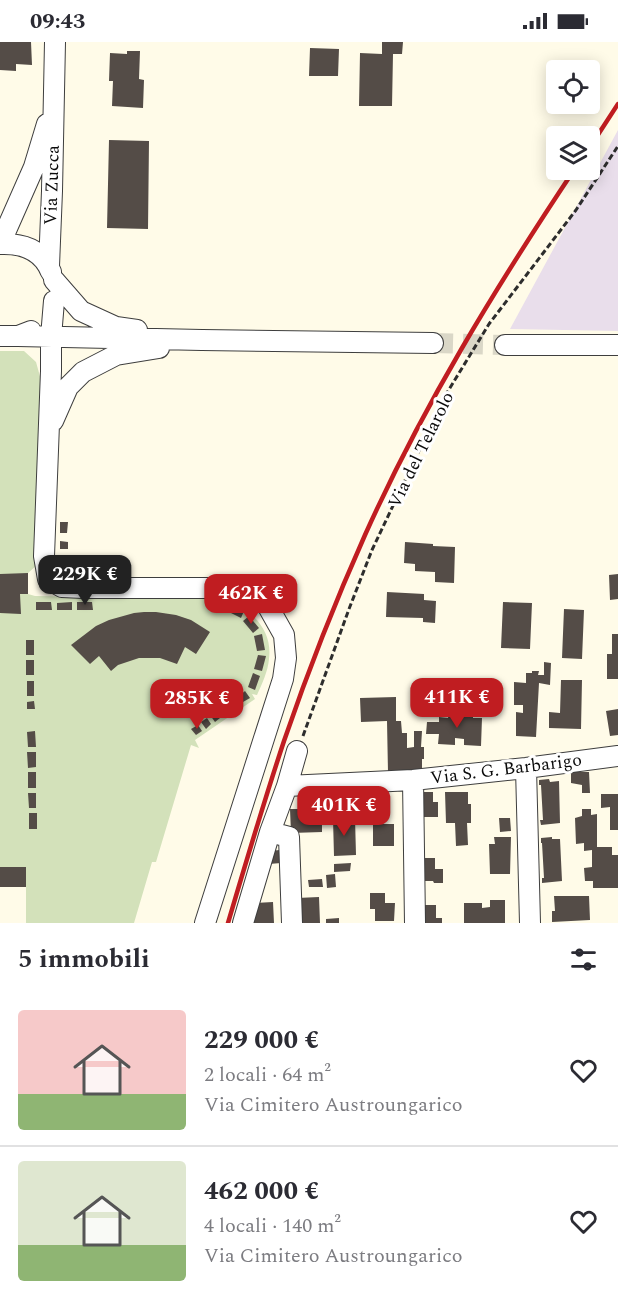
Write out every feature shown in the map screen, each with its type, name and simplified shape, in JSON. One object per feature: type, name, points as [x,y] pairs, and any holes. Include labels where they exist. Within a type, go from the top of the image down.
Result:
[{"type":"street","name":"Via Zucca","points":[[48,431],[55,291],[52,273],[52,191],[55,42]]},
{"type":"street","name":"Via Zucca","points":[[52,273],[40,255],[28,247],[14,243],[0,244],[34,167],[54,104]]},
{"type":"street","points":[[52,273],[81,311],[116,327],[202,340]]},
{"type":"street","points":[[9,336],[31,331],[49,313],[54,301]]},
{"type":"street","points":[[9,336],[433,343]]},
{"type":"street","points":[[9,336],[21,339],[41,354],[46,369],[48,431],[44,556],[48,579],[62,587],[232,588],[266,603],[284,635],[286,658],[283,680],[205,923]]},
{"type":"street","points":[[48,431],[68,387],[83,372],[116,355],[202,340]]},
{"type":"street","points":[[505,345],[618,345]]},
{"type":"street","points":[[243,923],[297,751]]},
{"type":"street","name":"Via S. G. Barbarigo","points":[[286,786],[413,780],[618,756]]},
{"type":"street","points":[[526,768],[530,923]]},
{"type":"street","points":[[413,780],[415,923]]},
{"type":"street","points":[[270,832],[289,837],[292,923]]},
{"type":"path","name":"Via del Telarolo","points":[[297,751],[372,550],[445,396],[489,324],[576,210],[618,146]]},
{"type":"shaded area","points":[[618,130],[618,331],[510,329],[591,180],[600,180],[600,163]]},
{"type":"green space","points":[[0,351],[24,351],[36,362],[41,380],[36,566],[28,573],[28,594],[35,596],[224,599],[251,614],[258,621],[267,638],[268,664],[257,695],[252,694],[255,699],[195,740],[199,748],[191,745],[156,862],[152,862],[134,923],[26,923],[26,887],[0,887]]},
{"type":"building","points":[[0,42],[31,42],[32,65],[16,64],[16,71],[0,70]]},
{"type":"building","points":[[382,42],[403,42],[402,54],[393,54],[392,106],[359,106],[360,53],[382,54]]},
{"type":"building","points":[[310,48],[339,49],[338,76],[309,76]]},
{"type":"building","points":[[127,51],[140,51],[139,79],[144,80],[143,108],[112,106],[113,81],[109,81],[110,53],[127,54]]},
{"type":"building","points":[[109,140],[149,141],[148,229],[107,228]]},
{"type":"building","points":[[60,522],[68,522],[67,533],[60,533]]},
{"type":"building","points":[[60,541],[68,542],[68,549],[60,549]]},
{"type":"building","points":[[405,542],[455,547],[454,583],[435,582],[435,572],[415,571],[415,564],[404,563]]},
{"type":"building","points":[[28,573],[28,594],[20,594],[21,614],[0,613],[0,574]]},
{"type":"building","points":[[618,574],[618,599],[610,600],[609,575]]},
{"type":"building","points":[[387,592],[424,594],[424,600],[436,601],[435,623],[423,622],[423,618],[386,617]]},
{"type":"building","points":[[36,602],[51,602],[52,610],[36,610]]},
{"type":"building","points":[[72,602],[72,610],[57,610],[57,603]]},
{"type":"building","points":[[77,602],[92,602],[93,610],[77,610]]},
{"type":"building","points":[[503,602],[532,603],[530,649],[501,648]]},
{"type":"building","points":[[231,604],[244,611],[241,618],[227,611]]},
{"type":"building","points":[[564,609],[584,610],[582,659],[562,658]]},
{"type":"building","points":[[144,612],[176,615],[191,620],[210,632],[196,654],[185,647],[177,664],[160,658],[139,658],[118,665],[111,671],[99,656],[90,664],[71,645],[96,626],[109,620]]},
{"type":"building","points":[[249,616],[259,628],[253,633],[243,621]]},
{"type":"building","points":[[262,634],[265,650],[257,651],[254,636]]},
{"type":"building","points":[[612,634],[618,634],[618,679],[607,679],[607,654],[612,654]]},
{"type":"building","points":[[26,640],[34,640],[34,655],[26,655]]},
{"type":"building","points":[[258,655],[266,656],[262,671],[254,669]]},
{"type":"building","points":[[26,660],[34,660],[34,675],[26,675]]},
{"type":"building","points":[[544,662],[551,663],[550,685],[539,683],[536,737],[516,736],[516,712],[523,713],[523,705],[514,705],[514,682],[526,683],[526,673],[532,673],[532,671],[539,671],[538,675],[544,675]]},
{"type":"building","points":[[253,673],[260,676],[255,690],[248,687]]},
{"type":"building","points":[[561,680],[582,680],[581,729],[549,728],[549,712],[560,713]]},
{"type":"building","points":[[27,681],[34,681],[34,696],[27,696]]},
{"type":"building","points":[[245,691],[250,698],[243,702],[239,696]]},
{"type":"building","points":[[396,697],[396,721],[401,721],[402,733],[407,733],[407,748],[414,747],[414,731],[422,731],[421,747],[424,747],[424,759],[422,759],[422,771],[388,772],[387,721],[361,722],[360,698]]},
{"type":"building","points":[[236,698],[240,705],[234,709],[230,702]]},
{"type":"building","points":[[34,701],[35,709],[27,709],[27,702]]},
{"type":"building","points":[[226,705],[230,711],[224,715],[220,709]]},
{"type":"building","points":[[618,709],[618,735],[610,736],[606,711]]},
{"type":"building","points":[[216,711],[220,718],[215,722],[210,715]]},
{"type":"building","points":[[449,712],[473,713],[473,718],[482,718],[481,746],[464,745],[464,739],[455,738],[455,745],[438,744],[439,734],[426,734],[427,722],[439,722],[439,717],[448,718]]},
{"type":"building","points":[[207,718],[211,724],[206,729],[201,722]]},
{"type":"building","points":[[198,725],[202,731],[196,735],[191,729]]},
{"type":"building","points":[[35,731],[36,747],[28,747],[27,732]]},
{"type":"building","points":[[27,752],[36,752],[36,767],[28,768]]},
{"type":"building","points":[[28,772],[36,772],[36,788],[28,788]]},
{"type":"building","points":[[571,772],[589,772],[590,793],[582,793],[582,785],[571,783]]},
{"type":"building","points":[[549,779],[550,782],[559,781],[560,823],[541,825],[540,820],[543,820],[539,780]]},
{"type":"building","points":[[379,786],[380,799],[366,800],[366,787]]},
{"type":"building","points":[[298,792],[310,792],[311,809],[314,809],[315,816],[322,816],[322,832],[291,833],[290,809],[300,809]]},
{"type":"building","points":[[415,792],[433,792],[433,802],[438,802],[438,817],[416,817]]},
{"type":"building","points":[[445,792],[468,792],[468,804],[471,804],[471,823],[467,823],[468,845],[456,846],[455,823],[446,823]]},
{"type":"building","points":[[28,793],[36,793],[36,808],[29,808]]},
{"type":"building","points":[[601,794],[618,794],[618,830],[610,830],[610,807],[601,808]]},
{"type":"building","points":[[582,809],[591,809],[591,815],[597,814],[597,847],[612,847],[612,855],[618,855],[618,888],[593,888],[593,881],[585,881],[584,868],[592,867],[592,850],[584,851],[584,843],[576,844],[575,818],[582,816]]},
{"type":"building","points":[[29,813],[37,813],[37,829],[29,829]]},
{"type":"building","points":[[355,818],[356,855],[334,856],[333,819]]},
{"type":"building","points":[[499,818],[510,818],[511,831],[500,832]]},
{"type":"building","points":[[373,819],[381,819],[381,824],[394,824],[394,846],[373,846]]},
{"type":"building","points":[[494,837],[511,837],[510,874],[490,874],[489,844],[495,844]]},
{"type":"building","points":[[552,837],[552,839],[560,839],[562,881],[542,883],[542,878],[544,878],[541,838]]},
{"type":"building","points":[[280,850],[281,863],[269,864],[268,851]]},
{"type":"building","points":[[416,858],[435,858],[435,869],[443,869],[443,883],[416,881]]},
{"type":"building","points":[[351,863],[350,871],[334,872],[334,864]]},
{"type":"building","points":[[0,867],[26,867],[26,887],[0,887]]},
{"type":"building","points":[[335,874],[336,887],[327,888],[326,875]]},
{"type":"building","points":[[322,879],[323,887],[309,887],[308,880]]},
{"type":"building","points":[[370,893],[385,893],[385,903],[395,903],[394,921],[375,921],[375,909],[370,909]]},
{"type":"building","points":[[554,896],[589,896],[590,920],[552,922],[552,911],[555,911]]},
{"type":"building","points":[[319,897],[320,923],[297,923],[297,898]]},
{"type":"building","points":[[490,900],[505,900],[505,923],[464,923],[464,903],[482,903],[482,908],[490,907]]},
{"type":"building","points":[[273,902],[274,923],[253,923],[252,918],[256,917],[255,903]]},
{"type":"building","points":[[423,905],[436,905],[436,918],[442,918],[442,923],[426,923],[423,919]]},
{"type":"building","points":[[339,918],[339,923],[326,923],[326,919]]},
{"type":"tunnel","points":[[433,343],[505,345]]},
{"type":"railway","points":[[600,132],[618,104]]},
{"type":"railway","points":[[228,923],[293,715],[365,535],[411,440],[462,348],[568,180]]}]
